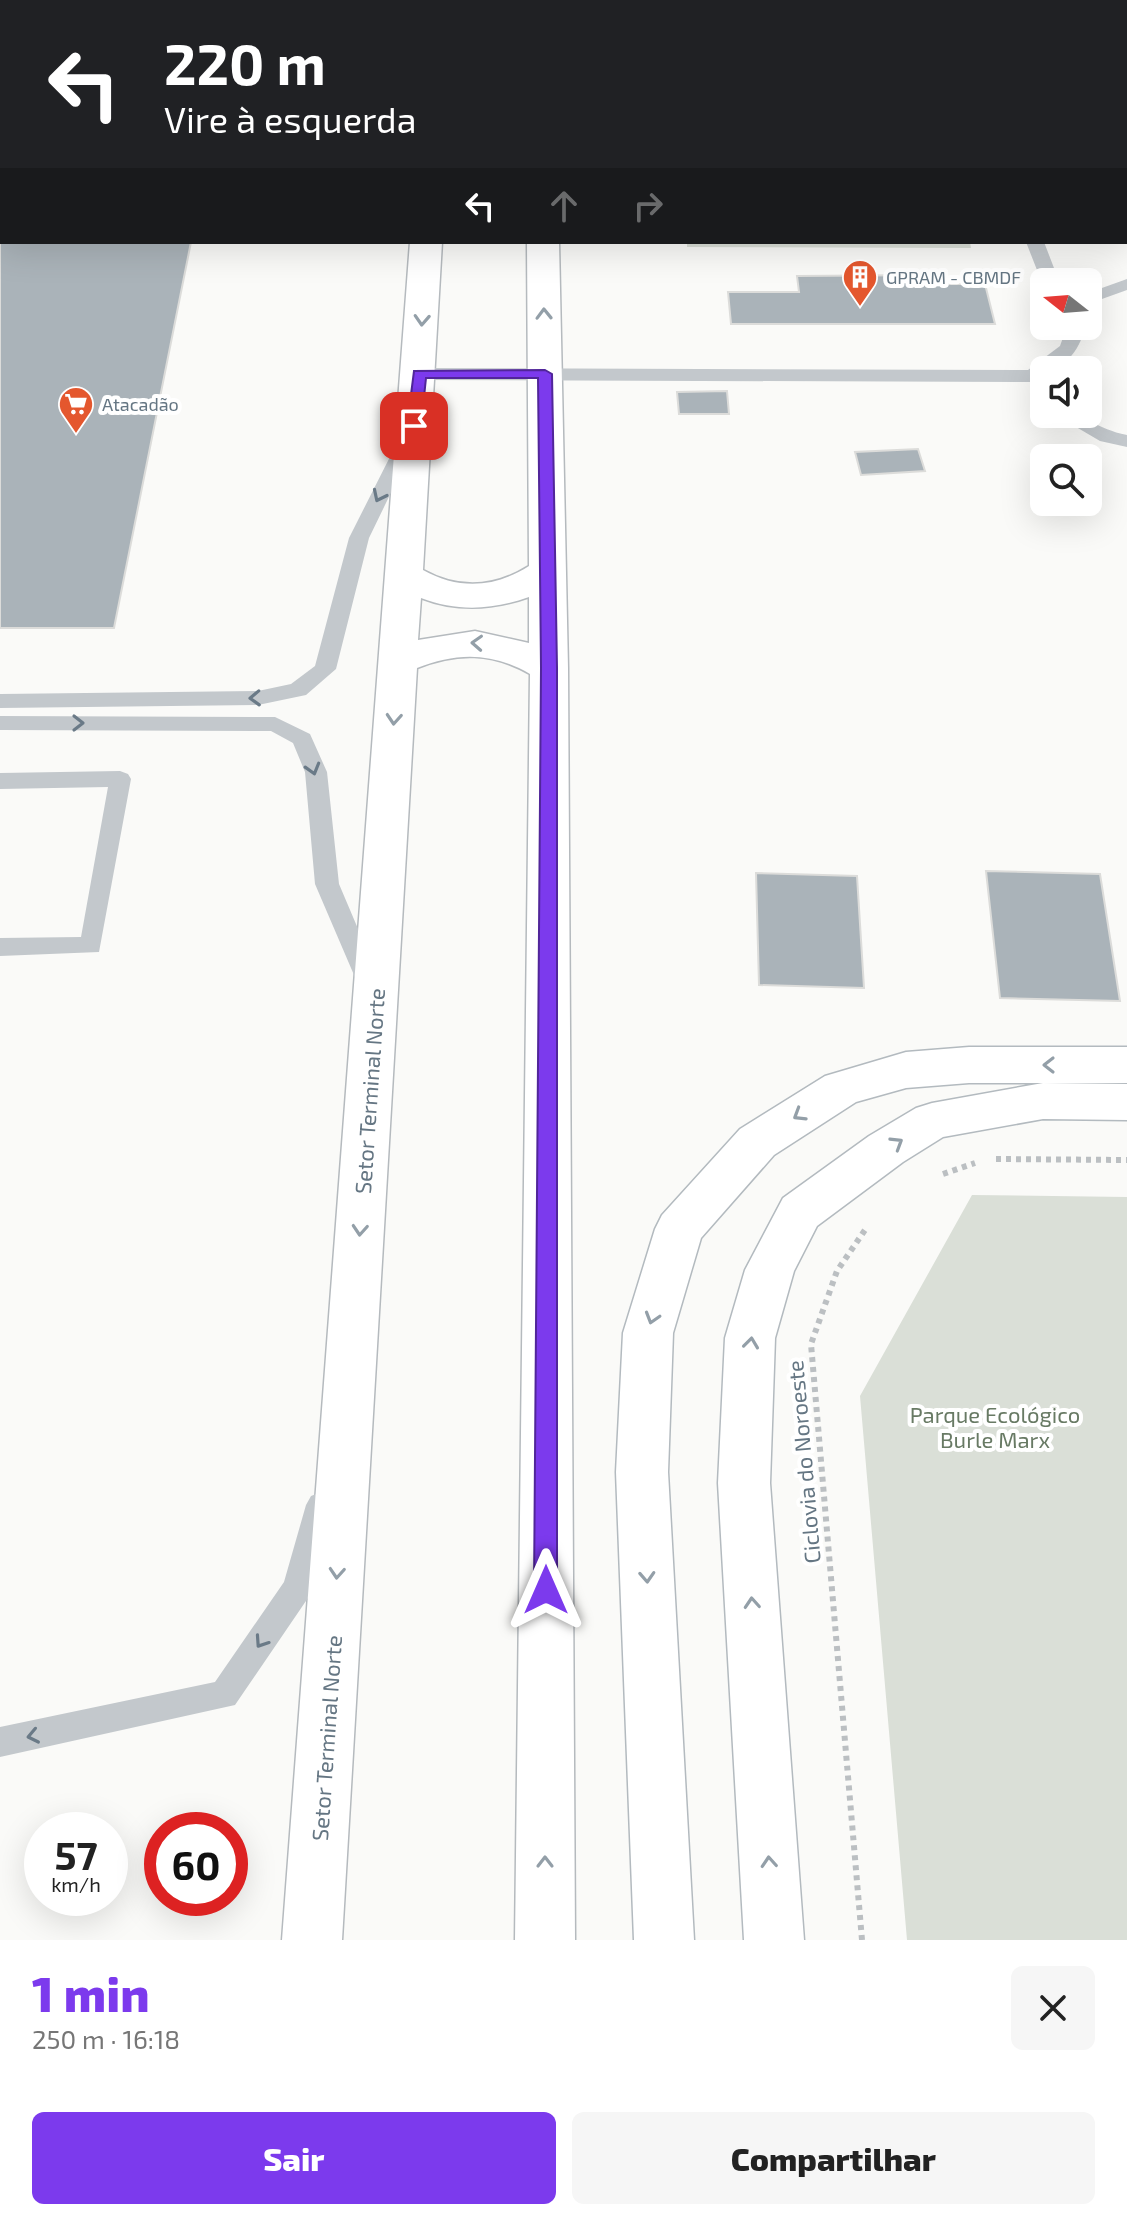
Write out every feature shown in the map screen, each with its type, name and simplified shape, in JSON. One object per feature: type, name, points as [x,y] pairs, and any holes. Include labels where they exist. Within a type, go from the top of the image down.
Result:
[{"type":"main road","name":"Setor Terminal Norte","points":[[312,1940],[426,244]]},
{"type":"main road","points":[[543,244],[549,668],[545,1940]]},
{"type":"main road","points":[[404,575],[423,588],[448,596],[476,598],[505,594],[529,585],[548,571]]},
{"type":"main road","points":[[398,661],[427,648],[460,642],[494,644],[525,653],[549,668]]},
{"type":"main road","points":[[664,1940],[642,1472],[648,1333],[679,1229],[757,1142],[841,1089],[906,1070],[969,1065],[1127,1065]]},
{"type":"main road","points":[[774,1940],[744,1483],[750,1338],[770,1270],[800,1212],[886,1149],[932,1121],[1043,1101],[1127,1102]]},
{"type":"lane","points":[[1036,244],[1045,268]]},
{"type":"lane","points":[[1102,294],[1127,284]]},
{"type":"lane","points":[[419,374],[1030,376]]},
{"type":"lane","points":[[0,701],[258,698],[298,690],[325,669],[359,538],[414,426]]},
{"type":"lane","points":[[1090,428],[1107,437],[1127,441]]},
{"type":"lane","points":[[0,723],[275,724],[302,739],[316,772],[327,884],[376,997]]},
{"type":"lane","points":[[0,781],[120,779],[91,946],[0,947]]},
{"type":"lane","points":[[0,1742],[224,1695],[297,1588],[348,1415]]},
{"type":"path","points":[[941,1175],[984,1159],[1127,1160]]},
{"type":"path","name":"Ciclovia do Noroeste","points":[[862,1940],[811,1344],[837,1271],[874,1216]]},
{"type":"green space","points":[[687,244],[970,244],[971,248],[687,247]]},
{"type":"green space","name":"Parque Ecológico Burle Marx","points":[[972,1195],[1127,1197],[1127,1940],[907,1940],[860,1396]]},
{"type":"building","name":"Atacadão","points":[[0,244],[191,244],[114,628],[0,628]]},
{"type":"building","name":"GPRAM - CBMDF","points":[[937,275],[939,284],[985,284],[995,324],[731,324],[728,292],[799,292],[797,276]]},
{"type":"building","points":[[727,391],[729,414],[679,414],[677,392]]},
{"type":"building","points":[[918,449],[925,471],[861,475],[855,452]]},
{"type":"building","points":[[986,871],[1100,874],[1120,1001],[1000,998]]},
{"type":"building","points":[[756,873],[857,876],[864,988],[759,985]]},
{"type":"place","name":"GPRAM - CBMDF","points":[[860,308]]},
{"type":"place","name":"Atacadão","points":[[76,435]]},
{"type":"route","points":[[414,426],[419,374],[545,374],[549,668],[546,1590]]}]
